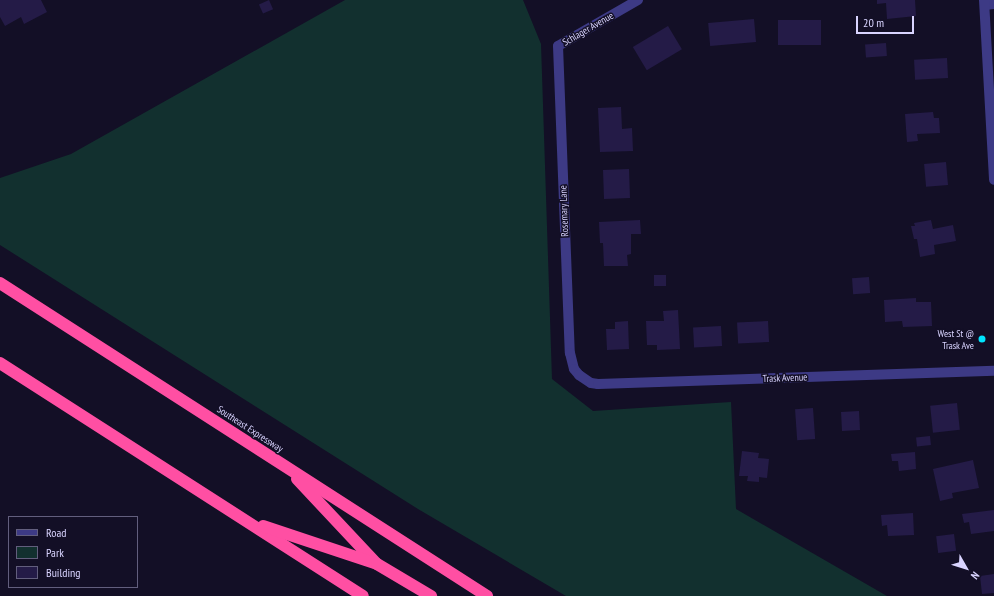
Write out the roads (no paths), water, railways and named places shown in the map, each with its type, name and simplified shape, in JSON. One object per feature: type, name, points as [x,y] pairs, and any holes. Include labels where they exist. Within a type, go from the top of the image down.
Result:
[{"type":"highway","name":"Southeast Expressway","points":[[0,283],[487,596]]},
{"type":"highway","points":[[0,363],[363,596]]},
{"type":"highway","points":[[282,465],[377,564],[426,596]]},
{"type":"highway","points":[[246,521],[377,564],[431,596]]},
{"type":"street","name":"Schlager Avenue","points":[[558,46],[638,0]]},
{"type":"street","points":[[988,3],[994,180]]},
{"type":"street","name":"Rosemary Lane","points":[[558,46],[570,353],[574,369],[579,374]]},
{"type":"street","name":"Trask Avenue","points":[[579,374],[591,383],[598,384],[994,371]]},
{"type":"place","name":"West St @ Trask Ave","points":[[982,339]]}]
